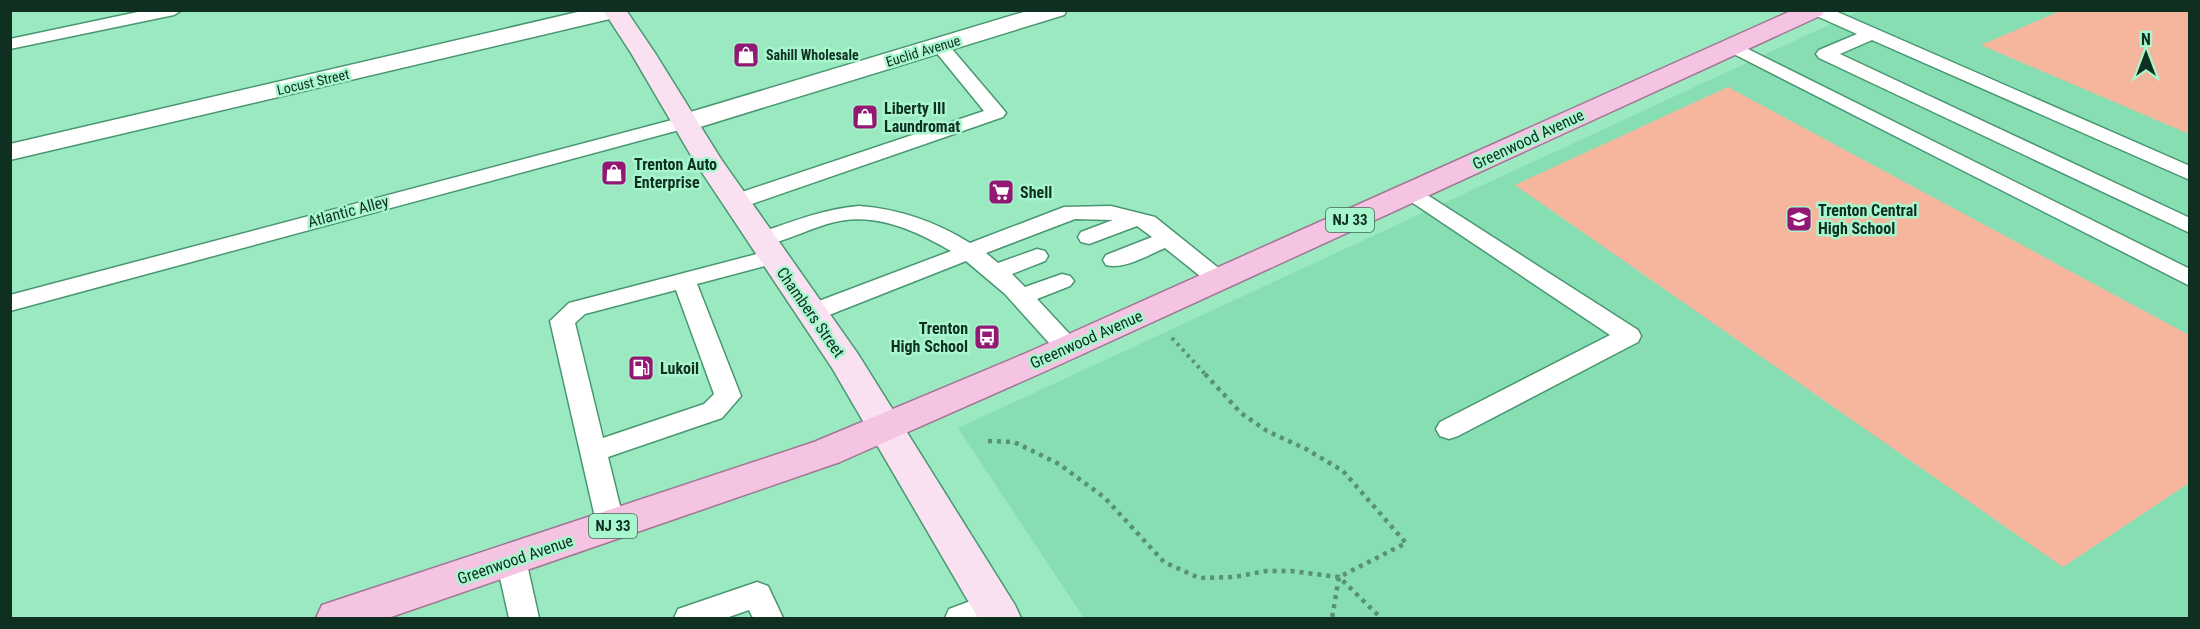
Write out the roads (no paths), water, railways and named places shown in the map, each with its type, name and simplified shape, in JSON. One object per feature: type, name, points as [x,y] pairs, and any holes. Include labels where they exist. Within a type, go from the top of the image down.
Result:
[{"type":"main road","name":"Greenwood Avenue","points":[[337,618],[807,459],[1068,348],[1816,10]]},
{"type":"street","name":"Euclid Avenue","points":[[687,122],[1056,10]]},
{"type":"street","name":"Chambers Street","points":[[614,11],[687,122],[735,202],[846,362],[885,426],[984,614]]},
{"type":"street","name":"Locust Street","points":[[10,152],[614,11]]},
{"type":"lane","points":[[10,44],[174,10]]},
{"type":"lane","points":[[1816,10],[1873,33],[2190,174]]},
{"type":"lane","points":[[1873,33],[1825,54],[2190,227]]},
{"type":"lane","points":[[735,202],[996,113],[940,46]]},
{"type":"lane","points":[[1732,46],[2190,279]]},
{"type":"lane","name":"Atlantic Alley","points":[[10,303],[687,122]]},
{"type":"lane","points":[[1411,193],[1629,336],[1449,429]]},
{"type":"lane","points":[[611,526],[562,321],[577,308],[684,280],[766,248],[839,214],[872,212],[914,223],[969,252],[996,272],[1068,348]]},
{"type":"lane","points":[[811,313],[1072,212],[1111,213],[1146,222],[1218,279]]},
{"type":"lane","points":[[1089,237],[1135,219]]},
{"type":"lane","points":[[1114,260],[1167,239]]},
{"type":"lane","points":[[996,272],[1037,256]]},
{"type":"lane","points":[[594,452],[713,411],[728,396],[684,280]]},
{"type":"lane","points":[[1020,297],[1062,281]]},
{"type":"lane","points":[[511,560],[524,618]]},
{"type":"lane","points":[[688,618],[757,595],[768,618]]},
{"type":"place","name":"Sahill Wholesale","points":[[746,55]]},
{"type":"place","name":"Liberty III Laundromat","points":[[865,117]]},
{"type":"place","name":"Trenton Auto Enterprise","points":[[614,173]]},
{"type":"place","name":"Shell","points":[[1001,192]]},
{"type":"place","name":"Trenton Central High School","points":[[1799,219]]},
{"type":"place","name":"Trenton High School","points":[[987,337]]},
{"type":"place","name":"Lukoil","points":[[641,368]]}]
